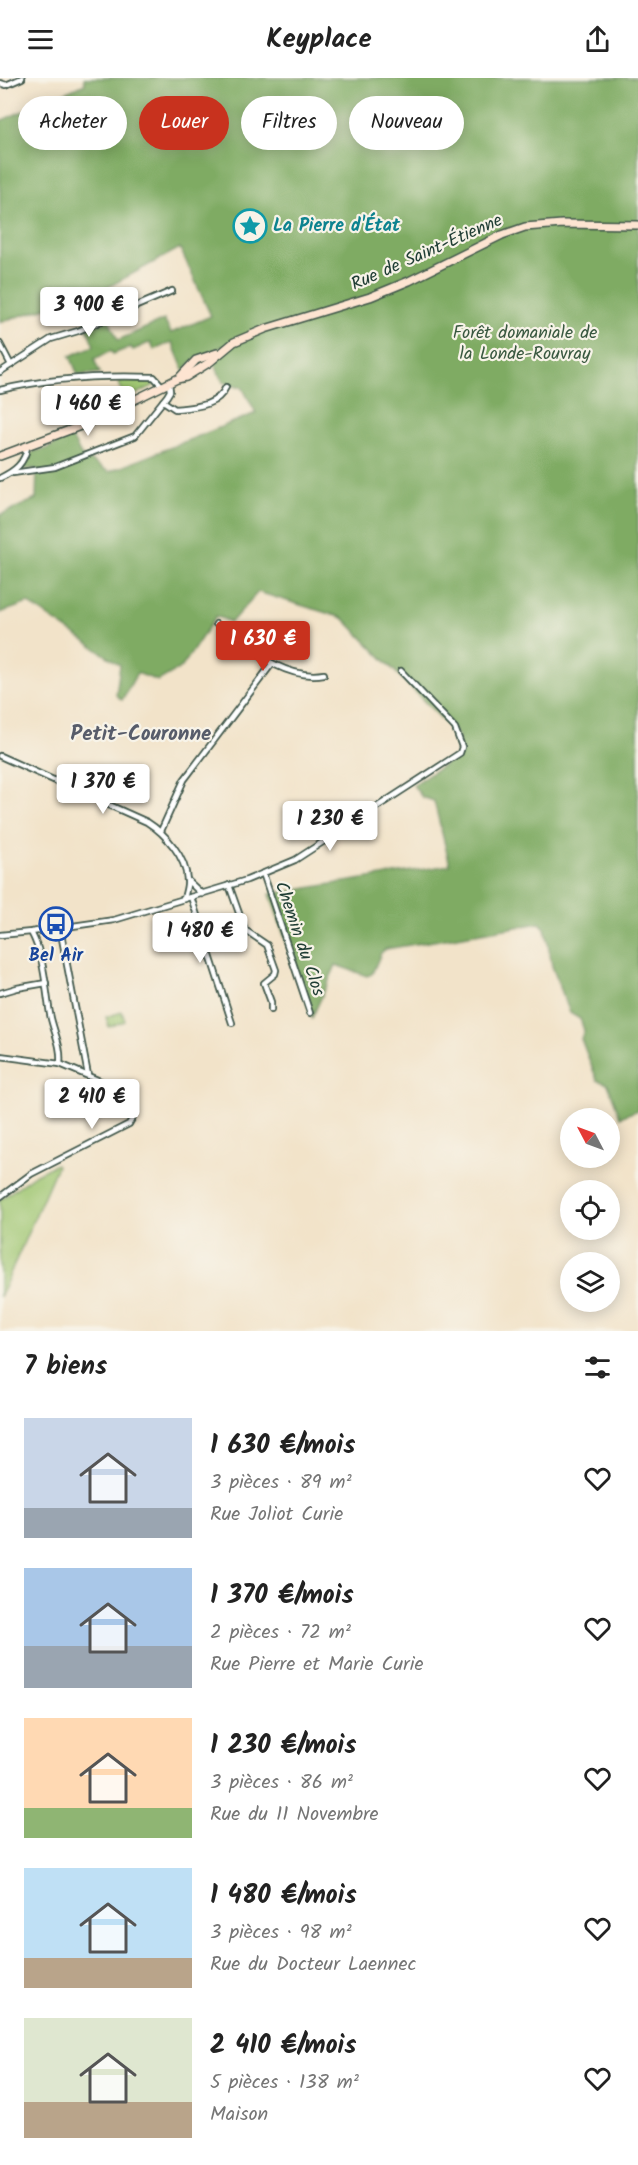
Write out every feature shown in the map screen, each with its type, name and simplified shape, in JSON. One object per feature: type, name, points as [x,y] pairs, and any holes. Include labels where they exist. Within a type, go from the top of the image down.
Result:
[{"type":"street","points":[[0,83],[6,85],[22,78]]},
{"type":"street","name":"Rue de Saint-Étienne","points":[[166,385],[177,379],[196,360],[222,352],[234,342],[265,329],[370,297],[409,281],[502,235],[525,227],[562,224],[638,225]]},
{"type":"street","points":[[0,372],[51,339],[78,331],[172,291]]},
{"type":"street","points":[[0,344],[11,365]]},
{"type":"street","points":[[0,390],[49,381],[92,377],[154,377],[166,385],[170,391],[135,436],[54,467],[13,472],[0,478]]},
{"type":"street","points":[[0,456],[83,425],[166,385]]},
{"type":"street","points":[[163,401],[175,409],[200,406],[215,401],[226,387]]},
{"type":"street","points":[[13,472],[26,459],[27,447]]},
{"type":"street","points":[[216,624],[271,665],[314,675],[324,674]]},
{"type":"street","points":[[161,831],[184,780],[271,665]]},
{"type":"street","points":[[0,935],[114,920],[263,873],[295,860],[460,753],[462,747],[455,728],[401,671]]},
{"type":"street","points":[[0,756],[147,822],[161,831],[183,865],[187,880],[184,899]]},
{"type":"street","name":"Chemin du Clos","points":[[263,873],[310,1013]]},
{"type":"street","points":[[187,880],[202,894]]},
{"type":"street","points":[[229,885],[245,930],[267,945],[276,970],[275,974],[264,983],[271,1002],[271,1010]]},
{"type":"street","points":[[191,897],[232,1023]]},
{"type":"street","points":[[60,928],[88,1075]]},
{"type":"street","points":[[31,932],[43,960],[51,1016],[62,1051],[60,1064]]},
{"type":"street","points":[[0,993],[46,983]]},
{"type":"street","points":[[0,1056],[60,1064],[88,1075],[122,1093],[131,1101],[133,1117],[129,1124],[31,1174],[0,1197]]},
{"type":"green space","name":"Forêt domaniale de la Londe-Rouvray","points":[[84,78],[638,78],[638,1110],[620,1117],[620,1108],[617,1108],[608,1084],[597,1080],[581,1039],[584,1030],[580,1019],[570,1013],[552,966],[545,928],[540,923],[386,949],[381,953],[372,974],[367,976],[336,965],[312,1018],[270,894],[450,865],[434,801],[422,797],[413,785],[459,755],[458,736],[343,618],[258,592],[231,622],[216,616],[182,667],[158,681],[137,673],[122,700],[116,695],[120,665],[28,603],[0,613],[0,515],[36,499],[37,469],[21,469],[20,463],[34,451],[46,449],[71,436],[81,455],[109,472],[256,413],[242,387],[223,382],[215,365],[223,346],[198,358],[184,371],[172,342],[154,350],[151,342],[133,350],[131,347],[113,354],[111,351],[94,359],[100,373],[78,375],[70,356],[94,346],[87,328],[109,320],[118,340],[164,320],[171,333],[211,316],[180,248],[99,292],[0,322],[0,121],[18,113],[18,150],[127,150],[127,96],[57,96],[85,84]]},
{"type":"green space","points":[[151,380],[154,383],[153,386],[126,399],[118,381]]},
{"type":"green space","points":[[122,1012],[125,1021],[109,1027],[106,1017]]},
{"type":"green space","points":[[56,1164],[0,1297],[0,1200],[36,1174]]},
{"type":"place","name":"La Pierre d'État","points":[[250,226]]},
{"type":"place","name":"Bel Air","points":[[56,924]]},
{"type":"district","name":"Petit-Couronne","points":[[141,734]]}]
